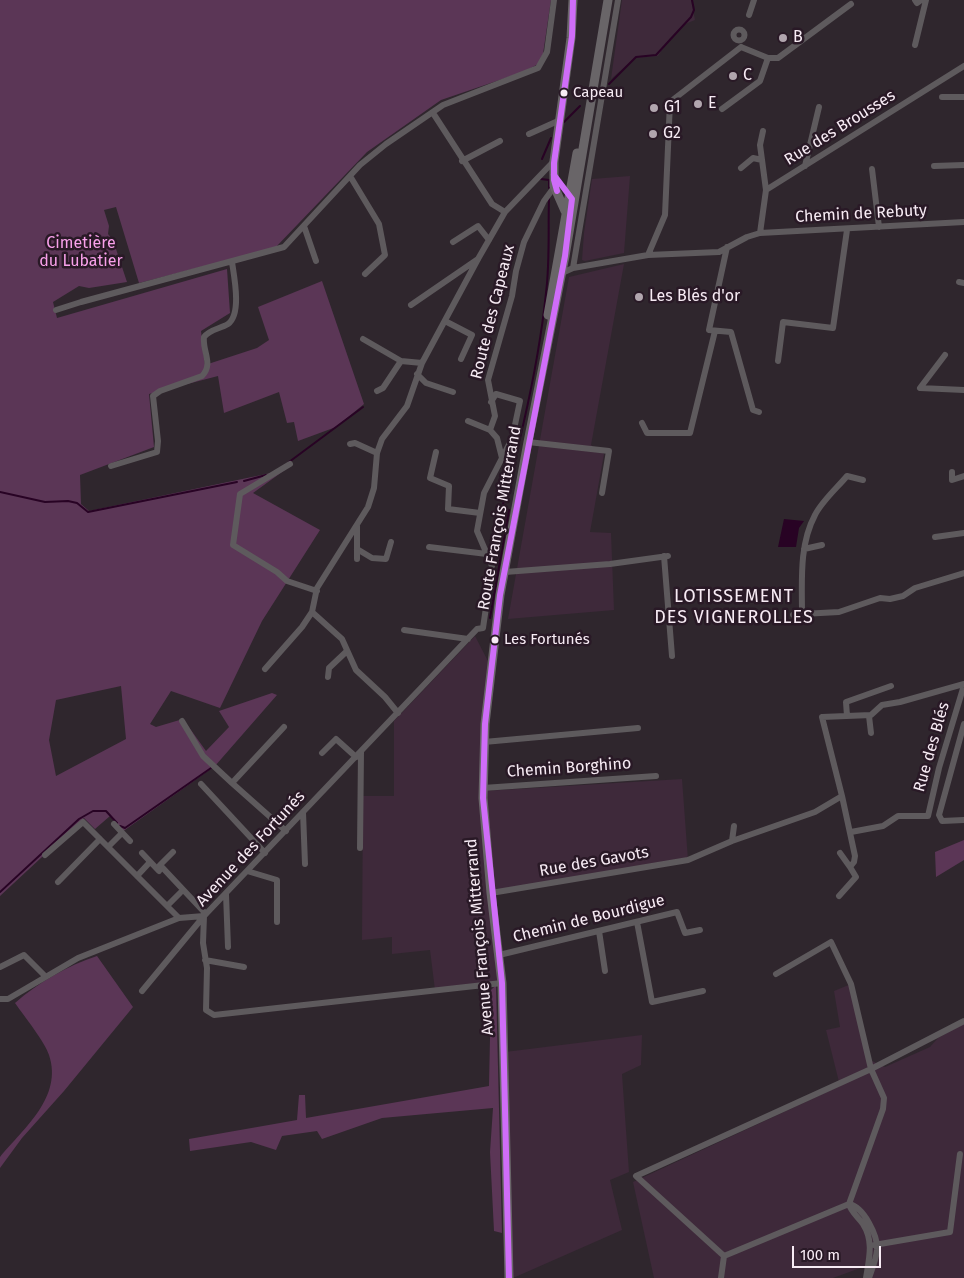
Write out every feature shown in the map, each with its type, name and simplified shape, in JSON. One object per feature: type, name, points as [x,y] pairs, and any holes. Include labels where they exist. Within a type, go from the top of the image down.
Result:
[{"type":"main road","points":[[566,211],[556,181],[554,161],[558,121],[571,38],[573,0]]},
{"type":"main road","points":[[539,387],[551,294],[577,156],[602,0]]},
{"type":"main road","points":[[539,387],[565,258],[608,0]]},
{"type":"main road","points":[[556,181],[569,192],[572,199],[564,250],[565,258]]},
{"type":"main road","name":"Route François Mitterrand","points":[[492,654],[539,387]]},
{"type":"main road","name":"Avenue François Mitterrand","points":[[492,654],[484,742],[483,788],[491,893],[502,983],[509,1278]]},
{"type":"street","points":[[56,310],[284,247],[350,176],[386,144],[443,105],[538,68],[547,52],[554,0]]},
{"type":"street","points":[[573,268],[618,0]]},
{"type":"street","points":[[749,16],[754,0]]},
{"type":"street","points":[[915,0],[917,3],[920,0]]},
{"type":"street","points":[[915,45],[926,0]]},
{"type":"street","points":[[741,46],[768,58],[778,58],[851,4]]},
{"type":"street","points":[[740,39],[741,46]]},
{"type":"street","points":[[648,255],[665,214],[670,102],[741,46]]},
{"type":"street","points":[[722,109],[760,81],[768,58]]},
{"type":"street","name":"Rue des Brousses","points":[[766,190],[964,66]]},
{"type":"street","points":[[942,97],[964,97]]},
{"type":"street","points":[[805,166],[819,107]]},
{"type":"street","points":[[433,113],[492,204],[505,212]]},
{"type":"street","points":[[529,134],[558,121]]},
{"type":"street","points":[[562,273],[573,268],[648,255],[719,252],[760,233],[766,190],[760,145],[763,130]]},
{"type":"street","points":[[462,160],[500,141]]},
{"type":"street","points":[[741,168],[753,158],[762,160]]},
{"type":"street","points":[[265,669],[302,627],[312,612],[317,591],[368,507],[374,488],[377,453],[382,439],[407,406],[422,363],[478,259],[505,212],[554,161]]},
{"type":"street","points":[[934,166],[964,165]]},
{"type":"street","points":[[872,169],[879,227]]},
{"type":"street","points":[[350,176],[379,224],[385,255],[365,274]]},
{"type":"street","name":"Route des Capeaux","points":[[490,430],[495,416],[488,380],[512,296],[516,271],[524,242],[544,200],[556,181]]},
{"type":"street","name":"Chemin de Rebuty","points":[[760,233],[847,230],[964,222]]},
{"type":"street","points":[[304,226],[316,261]]},
{"type":"street","points":[[453,242],[478,226],[489,240]]},
{"type":"street","points":[[778,361],[783,322],[833,328],[847,230]]},
{"type":"street","points":[[727,247],[709,330],[731,332],[753,410],[759,412]]},
{"type":"street","points":[[565,258],[573,268]]},
{"type":"street","points":[[411,305],[478,259]]},
{"type":"street","points":[[111,466],[157,452],[158,441],[153,396],[160,390],[202,376],[207,371],[208,363],[204,337],[207,333],[229,323],[233,317],[237,300],[232,262]]},
{"type":"street","points":[[445,321],[472,336],[461,359]]},
{"type":"street","points":[[642,423],[647,433],[690,433],[715,332]]},
{"type":"street","points":[[363,339],[401,361],[422,363]]},
{"type":"street","points":[[945,355],[920,388],[964,390]]},
{"type":"street","points":[[377,391],[383,388],[401,361]]},
{"type":"street","points":[[417,374],[426,383],[453,392]]},
{"type":"street","points":[[430,547],[487,554],[478,531],[484,493],[512,439],[520,400],[496,394],[491,402]]},
{"type":"street","points":[[468,421],[490,430],[497,438],[502,458]]},
{"type":"street","points":[[528,442],[609,451],[602,493]]},
{"type":"street","points":[[350,444],[355,443],[377,453]]},
{"type":"street","points":[[436,452],[430,478],[450,486],[448,509],[480,513]]},
{"type":"street","points":[[290,464],[240,494],[233,545],[236,549],[277,572],[287,581],[317,591]]},
{"type":"street","points":[[952,472],[952,480],[964,476]]},
{"type":"street","points":[[802,614],[804,549],[806,535],[815,513],[847,476],[863,480]]},
{"type":"street","points":[[357,526],[357,560]]},
{"type":"street","points":[[936,537],[964,533]]},
{"type":"street","points":[[357,549],[372,558],[386,559],[391,542]]},
{"type":"street","points":[[804,549],[822,545]]},
{"type":"street","name":"Avenue des Fortunés","points":[[487,554],[492,566],[483,628],[477,629],[205,915],[203,943],[206,960],[206,1010],[214,1015],[502,983]]},
{"type":"street","points":[[505,572],[610,564],[666,556],[672,656]]},
{"type":"street","points":[[793,615],[839,612],[880,598],[890,599],[903,596],[915,588],[964,573]]},
{"type":"street","points":[[312,612],[342,640],[356,670],[386,697],[398,713]]},
{"type":"street","points":[[404,630],[468,639]]},
{"type":"street","points":[[328,677],[329,668],[347,651]]},
{"type":"street","name":"Rue des Blés","points":[[869,716],[882,705],[964,685]]},
{"type":"street","name":"Rue des Blés","points":[[851,832],[883,826],[898,816],[928,816],[939,768],[964,685]]},
{"type":"street","points":[[847,716],[846,702],[891,686]]},
{"type":"street","points":[[850,867],[855,859],[851,832],[822,718],[869,716],[871,733]]},
{"type":"street","points":[[182,721],[203,756],[286,830]]},
{"type":"street","name":"Rue des Blés","points":[[964,724],[939,818],[942,821],[964,820]]},
{"type":"street","points":[[232,783],[284,727]]},
{"type":"street","points":[[484,742],[638,728]]},
{"type":"street","points":[[322,753],[336,738],[358,755],[360,848]]},
{"type":"street","points":[[939,768],[951,772]]},
{"type":"street","name":"Chemin Borghino","points":[[483,788],[656,776]]},
{"type":"street","points":[[201,784],[265,853]]},
{"type":"street","name":"Rue des Gavots","points":[[491,893],[688,860],[732,841],[815,812],[842,796]]},
{"type":"street","points":[[303,812],[305,864]]},
{"type":"street","points":[[45,855],[83,822],[179,918]]},
{"type":"street","points":[[114,824],[130,841]]},
{"type":"street","points":[[732,841],[734,826]]},
{"type":"street","points":[[108,847],[122,833]]},
{"type":"street","points":[[58,882],[100,839]]},
{"type":"street","points":[[173,852],[160,866],[205,915]]},
{"type":"street","points":[[142,853],[159,871]]},
{"type":"street","points":[[839,896],[856,879],[840,853]]},
{"type":"street","points":[[137,876],[150,862]]},
{"type":"street","points":[[248,871],[276,880],[277,922]]},
{"type":"street","points":[[172,884],[187,900]]},
{"type":"street","points":[[166,906],[180,893]]},
{"type":"street","points":[[226,894],[228,947]]},
{"type":"street","name":"Chemin de Bourdigue","points":[[499,955],[677,912],[685,933],[700,930]]},
{"type":"street","points":[[0,999],[8,999],[78,958],[179,918],[205,915]]},
{"type":"street","points":[[142,991],[205,915]]},
{"type":"street","points":[[637,922],[652,1002],[702,991]]},
{"type":"street","points":[[599,931],[605,971]]},
{"type":"street","points":[[776,974],[831,942],[850,984],[871,1069],[884,1098],[883,1109],[849,1204]]},
{"type":"street","points":[[0,967],[24,955],[45,976]]},
{"type":"street","points":[[206,960],[244,967]]},
{"type":"street","points":[[724,1256],[636,1176],[871,1069],[964,1021]]},
{"type":"street","points":[[873,1245],[950,1232],[960,1154]]},
{"type":"street","points":[[724,1256],[849,1204],[854,1205],[864,1216],[873,1245],[867,1278]]},
{"type":"street","points":[[721,1278],[724,1256]]},
{"type":"shaded area","points":[[622,0],[691,0],[695,20],[685,24],[670,38],[658,56],[635,58],[611,79]]},
{"type":"shaded area","points":[[630,176],[624,253],[582,260],[592,179]]},
{"type":"shaded area","points":[[624,264],[591,445],[604,454],[590,532],[611,533],[614,610],[508,619],[569,277]]},
{"type":"shaded area","points":[[784,519],[804,521],[799,528],[796,547],[778,547]]},
{"type":"shaded area","points":[[475,636],[491,667],[484,791],[682,779],[688,860],[491,893],[502,983],[435,990],[430,950],[392,954],[392,937],[362,940],[363,796],[394,796],[394,721]]},
{"type":"shaded area","points":[[851,984],[870,1060],[885,1067],[930,1047],[938,1038],[964,1023],[964,1278],[871,1278],[863,1267],[833,1278],[654,1278],[633,1182],[840,1086],[826,1030],[840,1027],[834,991]]},
{"type":"shaded area","points":[[642,1035],[641,1065],[622,1074],[629,1172],[610,1180],[622,1230],[513,1278],[505,1052]]},
{"type":"green space","name":"Cimetière du Lubatier","points":[[0,0],[551,0],[543,54],[538,64],[526,71],[441,100],[367,152],[275,248],[139,283],[116,207],[104,210],[109,226],[108,234],[113,240],[127,282],[89,288],[79,286],[53,302],[57,318],[227,269],[230,313],[201,331],[205,365],[257,348],[269,340],[258,307],[322,281],[364,404],[336,427],[298,441],[294,422],[287,423],[279,392],[224,413],[218,376],[149,394],[154,447],[80,475],[81,504],[89,511],[271,473],[293,464],[253,493],[320,530],[262,621],[220,708],[171,691],[150,724],[156,727],[183,719],[206,751],[229,727],[219,711],[272,693],[277,695],[215,766],[122,832],[110,816],[95,829],[84,818],[0,896]],"holes":[[[121,686],[126,739],[56,776],[49,740],[56,700]]]},
{"type":"green space","points":[[964,840],[964,860],[936,877],[935,852]]},
{"type":"green space","points":[[97,956],[133,1007],[64,1091],[22,1138],[0,1168],[0,1157],[39,1111],[51,1085],[52,1070],[47,1050],[15,1003],[54,975]]},
{"type":"green space","points":[[496,985],[502,1233],[494,1231],[490,1152],[493,1108],[382,1118],[322,1139],[317,1131],[282,1136],[276,1150],[251,1142],[190,1151],[189,1139],[297,1120],[299,1095],[305,1095],[306,1118],[489,1086],[491,990]]},
{"type":"waterway","points":[[609,84],[636,57],[656,55],[691,17],[694,10],[692,0]]},
{"type":"waterway","points":[[564,122],[580,106]]},
{"type":"waterway","points":[[542,159],[551,138]]},
{"type":"waterway","points":[[541,179],[549,180],[549,188]]},
{"type":"waterway","points":[[491,549],[516,454],[537,358],[547,281],[549,198]]},
{"type":"waterway","points":[[289,462],[363,407]]},
{"type":"waterway","points":[[244,481],[266,475]]},
{"type":"waterway","points":[[0,492],[45,502],[68,501],[77,503],[88,512],[237,482]]},
{"type":"waterway","points":[[490,618],[509,510]]},
{"type":"waterway","points":[[120,826],[125,828],[211,768]]},
{"type":"waterway","points":[[0,892],[79,819],[93,811],[106,811],[117,823]]},
{"type":"transit line","points":[[557,191],[554,180],[554,163],[572,36],[573,0]]},
{"type":"transit line","points":[[509,1278],[502,983],[483,798],[485,724],[500,595],[565,256],[572,199],[554,175]]},
{"type":"place","name":"B","points":[[783,38]]},
{"type":"place","name":"C","points":[[733,76]]},
{"type":"place","name":"Capeau","points":[[564,93]]},
{"type":"place","name":"E","points":[[698,104]]},
{"type":"place","name":"G1","points":[[654,108]]},
{"type":"place","name":"G2","points":[[653,134]]},
{"type":"place","name":"Les Blés d'or","points":[[639,297]]},
{"type":"place","name":"Les Fortunés","points":[[495,640]]},
{"type":"district","name":"LOTISSEMENT DES VIGNEROLLES","points":[[734,607]]}]
